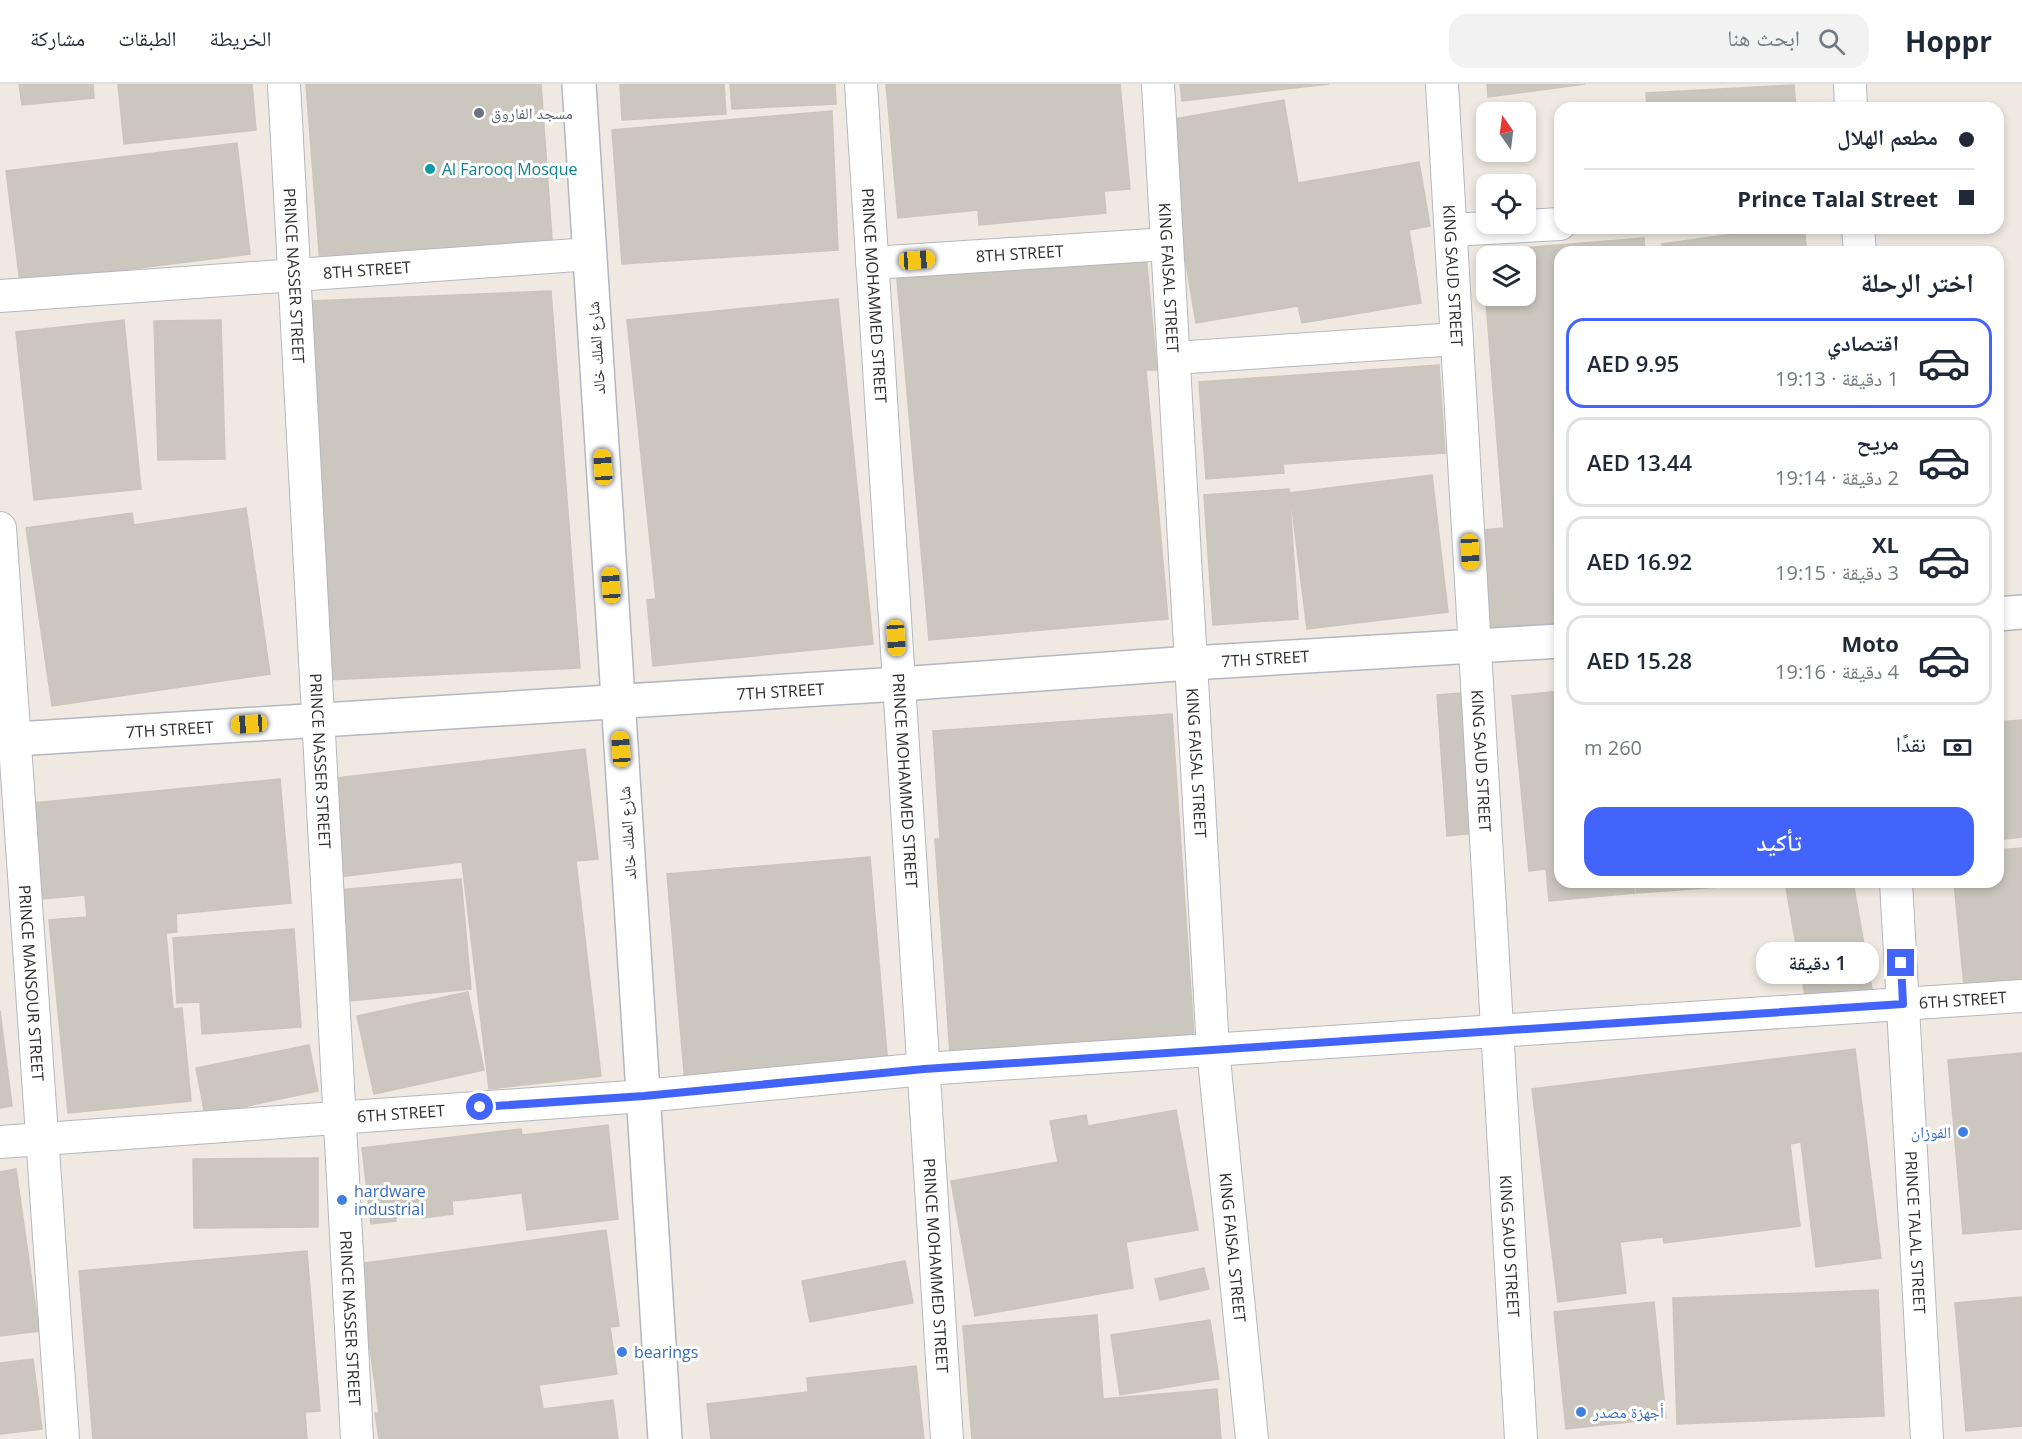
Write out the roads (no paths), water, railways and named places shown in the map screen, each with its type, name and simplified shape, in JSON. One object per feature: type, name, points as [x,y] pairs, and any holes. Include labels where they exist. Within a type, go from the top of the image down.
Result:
[{"type":"street","name":"PRINCE NASSER STREET","points":[[284,84],[357,1439]]},
{"type":"street","name":"شارع الملك خالد","points":[[579,84],[665,1439]]},
{"type":"street","name":"PRINCE MOHAMMED STREET","points":[[861,84],[947,1439]]},
{"type":"street","name":"KING FAISAL STREET","points":[[1158,84],[1213,1049],[1252,1439]]},
{"type":"street","name":"KING SAUD STREET","points":[[1442,84],[1521,1439]]},
{"type":"street","points":[[1850,84],[1851,102]]},
{"type":"street","points":[[1451,230],[1554,224]]},
{"type":"street","name":"8TH STREET","points":[[872,263],[1167,244]]},
{"type":"street","name":"8TH STREET","points":[[0,296],[590,254]]},
{"type":"street","points":[[1174,358],[1457,339]]},
{"type":"street","name":"PRINCE MANSOUR STREET","points":[[0,528],[7,740],[43,1138],[63,1439]]},
{"type":"street","points":[[2004,614],[2022,612]]},
{"type":"street","name":"7TH STREET","points":[[7,740],[1554,641]]},
{"type":"street","name":"PRINCE TALAL STREET","points":[[1896,888],[1927,1439]]},
{"type":"street","name":"6TH STREET","points":[[0,1142],[644,1096],[924,1069],[2022,996]]},
{"type":"place","name":"مسجد الفاروق","points":[[479,113]]},
{"type":"place","name":"Al Farooq Mosque","points":[[430,169]]},
{"type":"place","name":"الفوزان","points":[[1963,1132]]},
{"type":"place","name":"hardware industrial","points":[[342,1200]]},
{"type":"place","name":"bearings","points":[[622,1352]]},
{"type":"place","name":"أجهزة مصدر","points":[[1581,1412]]}]
